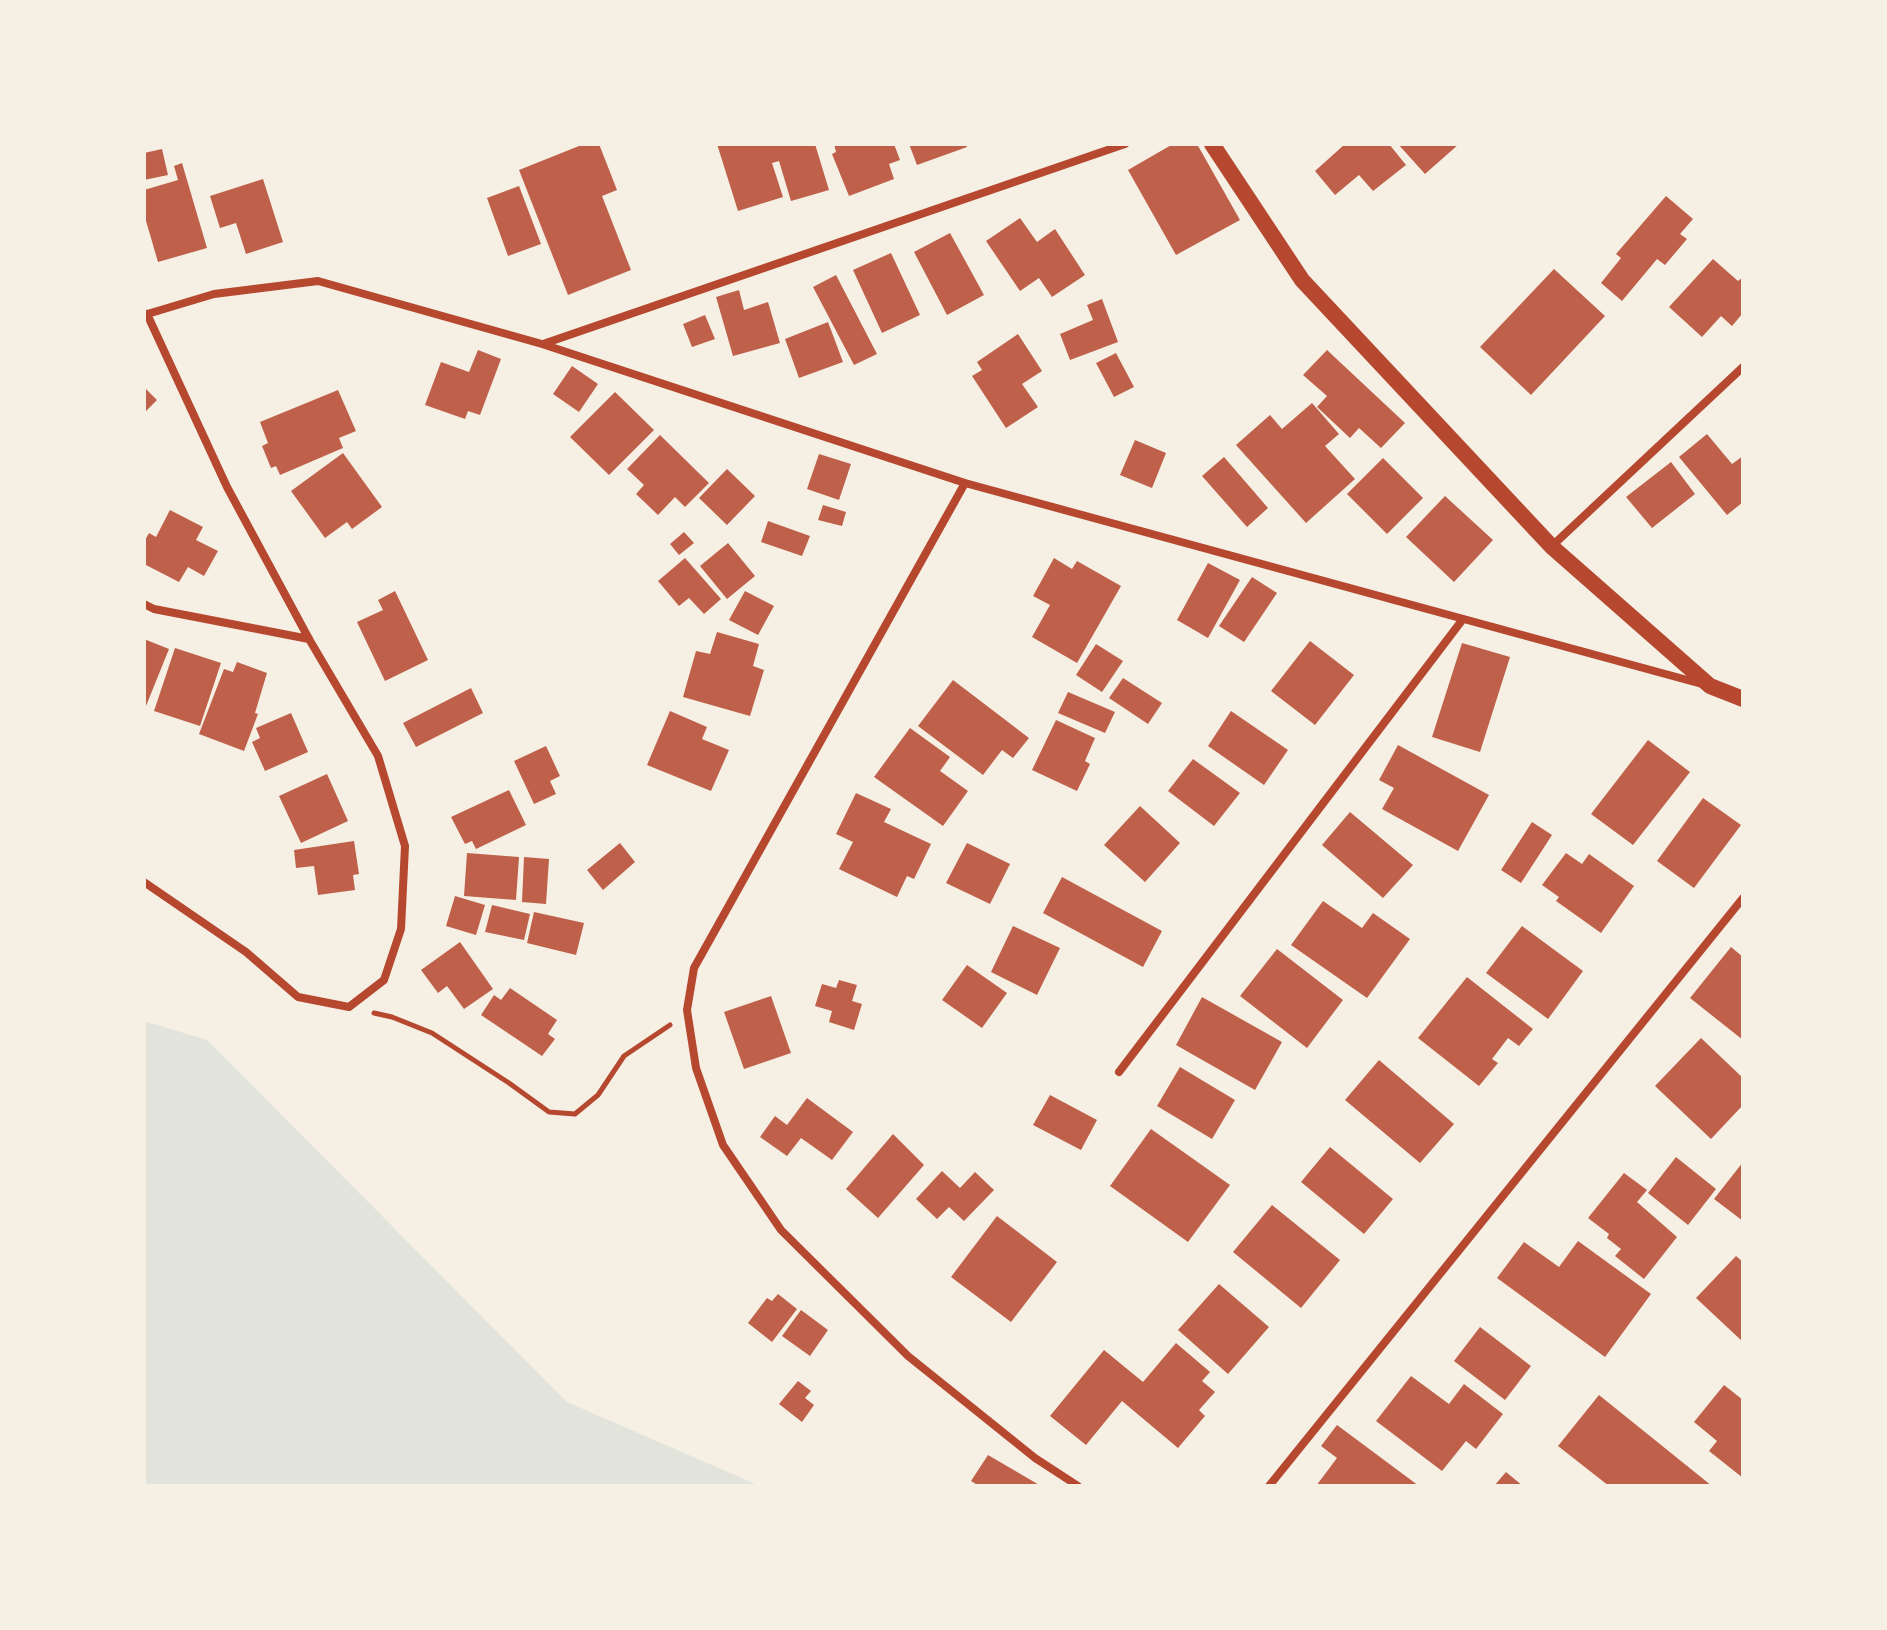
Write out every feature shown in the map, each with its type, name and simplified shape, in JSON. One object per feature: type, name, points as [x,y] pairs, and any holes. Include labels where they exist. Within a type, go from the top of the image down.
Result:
[{"type":"main road","points":[[1212,144],[1302,280],[1552,547],[1710,686],[1743,699]]},
{"type":"street","points":[[542,344],[1125,144]]},
{"type":"street","points":[[144,882],[246,952],[298,997],[349,1007],[384,980],[401,929],[405,846],[378,756],[309,639],[227,487],[145,315],[214,294],[318,281],[542,344],[965,483],[1710,686]]},
{"type":"street","points":[[1552,547],[1743,367]]},
{"type":"street","points":[[965,483],[694,968],[688,1013],[696,1068],[723,1145],[781,1230],[908,1356],[1035,1458],[1078,1486]]},
{"type":"street","points":[[144,604],[154,609],[309,639]]},
{"type":"street","points":[[1119,1072],[1463,619]]},
{"type":"street","points":[[1269,1486],[1743,898]]},
{"type":"path","points":[[349,1007],[392,1017],[432,1033],[549,1112],[575,1114],[598,1095],[624,1056],[688,1013]]},
{"type":"shaded area","points":[[144,1021],[207,1040],[567,1402],[760,1486],[144,1486]]},
{"type":"building","points":[[584,144],[599,144],[617,190],[602,196],[631,270],[568,295],[519,170]]},
{"type":"building","points":[[717,144],[815,144],[829,190],[791,201],[779,161],[772,163],[783,197],[738,211]]},
{"type":"building","points":[[834,144],[894,144],[900,160],[889,164],[894,179],[849,196],[832,154],[836,152]]},
{"type":"building","points":[[909,144],[966,144],[967,147],[917,165]]},
{"type":"building","points":[[1173,144],[1197,144],[1240,220],[1176,255],[1128,170]]},
{"type":"building","points":[[1345,144],[1389,144],[1406,165],[1373,191],[1359,175],[1335,195],[1315,171]]},
{"type":"building","points":[[1398,144],[1459,144],[1425,174]]},
{"type":"building","points":[[162,149],[168,175],[144,180],[144,153]]},
{"type":"building","points":[[182,163],[207,248],[158,262],[144,214],[144,190],[178,180],[174,166]]},
{"type":"building","points":[[263,179],[283,242],[246,254],[236,223],[220,228],[210,196]]},
{"type":"building","points":[[519,186],[541,244],[508,256],[487,198]]},
{"type":"building","points":[[1666,196],[1693,219],[1680,234],[1687,239],[1665,265],[1657,259],[1622,301],[1601,283],[1621,258],[1616,254]]},
{"type":"building","points":[[1020,218],[1037,242],[1055,229],[1085,275],[1052,297],[1039,278],[1020,291],[986,241]]},
{"type":"building","points":[[950,233],[984,295],[947,315],[914,252]]},
{"type":"building","points":[[891,253],[920,315],[882,333],[853,270]]},
{"type":"building","points":[[1713,259],[1738,281],[1743,277],[1743,313],[1732,326],[1721,316],[1702,337],[1669,307]]},
{"type":"building","points":[[1554,269],[1605,316],[1531,395],[1480,347]]},
{"type":"building","points":[[836,275],[877,354],[854,365],[813,287]]},
{"type":"building","points":[[739,290],[744,310],[768,302],[780,343],[733,356],[716,297]]},
{"type":"building","points":[[1102,299],[1118,342],[1070,360],[1060,334],[1093,320],[1087,305]]},
{"type":"building","points":[[705,315],[715,339],[692,347],[683,324]]},
{"type":"building","points":[[828,322],[843,362],[799,378],[785,339]]},
{"type":"building","points":[[1018,334],[1042,371],[1022,384],[1038,407],[1006,428],[972,376],[982,370],[977,362]]},
{"type":"building","points":[[478,350],[501,359],[480,415],[468,411],[465,419],[425,405],[441,362],[469,372]]},
{"type":"building","points":[[1327,350],[1405,423],[1381,448],[1359,428],[1350,438],[1317,407],[1327,396],[1303,375]]},
{"type":"building","points":[[1116,353],[1134,387],[1114,397],[1096,363]]},
{"type":"building","points":[[572,366],[598,384],[579,412],[553,394]]},
{"type":"building","points":[[144,387],[157,400],[144,413]]},
{"type":"building","points":[[338,390],[356,431],[339,438],[343,448],[280,475],[276,466],[271,468],[262,446],[268,443],[260,422]]},
{"type":"building","points":[[615,392],[654,430],[609,475],[570,437]]},
{"type":"building","points":[[1312,403],[1339,434],[1325,446],[1355,479],[1306,523],[1236,445],[1270,415],[1282,429]]},
{"type":"building","points":[[1707,434],[1732,464],[1743,456],[1743,502],[1727,515],[1679,457]]},
{"type":"building","points":[[660,435],[709,483],[685,507],[675,497],[658,515],[636,494],[644,485],[627,469]]},
{"type":"building","points":[[1135,440],[1166,453],[1152,488],[1120,475]]},
{"type":"building","points":[[343,453],[382,507],[352,529],[347,522],[325,538],[291,491]]},
{"type":"building","points":[[819,454],[851,464],[839,500],[807,489]]},
{"type":"building","points":[[1224,457],[1268,508],[1247,527],[1202,476]]},
{"type":"building","points":[[1383,458],[1423,498],[1387,534],[1347,494]]},
{"type":"building","points":[[1671,462],[1695,494],[1652,528],[1626,497]]},
{"type":"building","points":[[727,469],[755,496],[727,525],[699,498]]},
{"type":"building","points":[[1445,496],[1493,540],[1454,582],[1406,537]]},
{"type":"building","points":[[823,505],[846,512],[842,526],[818,520]]},
{"type":"building","points":[[170,510],[203,527],[196,540],[218,551],[204,576],[188,567],[179,582],[144,564],[144,542],[149,533],[156,537]]},
{"type":"building","points":[[768,521],[810,536],[802,556],[761,542]]},
{"type":"building","points":[[684,532],[694,543],[679,555],[670,544]]},
{"type":"building","points":[[728,543],[755,576],[727,599],[700,566]]},
{"type":"building","points":[[685,558],[721,599],[704,614],[689,598],[679,606],[658,581]]},
{"type":"building","points":[[1054,558],[1072,569],[1077,561],[1121,586],[1077,663],[1032,637],[1050,605],[1033,596]]},
{"type":"building","points":[[1208,563],[1240,580],[1208,638],[1177,620]]},
{"type":"building","points":[[1252,577],[1277,593],[1244,642],[1219,626]]},
{"type":"building","points":[[395,591],[428,660],[385,681],[357,622],[383,610],[378,600]]},
{"type":"building","points":[[745,591],[774,606],[758,635],[729,620]]},
{"type":"building","points":[[717,632],[759,644],[753,666],[764,670],[750,716],[683,697],[696,651],[710,654]]},
{"type":"building","points":[[144,639],[169,649],[144,711]]},
{"type":"building","points":[[1310,641],[1354,675],[1315,725],[1271,691]]},
{"type":"building","points":[[1462,643],[1510,657],[1480,752],[1432,737]]},
{"type":"building","points":[[1096,644],[1123,661],[1102,692],[1076,675]]},
{"type":"building","points":[[175,648],[221,663],[200,726],[154,711]]},
{"type":"building","points":[[237,662],[267,673],[255,713],[258,714],[244,751],[199,734],[224,669],[233,672]]},
{"type":"building","points":[[1123,678],[1162,703],[1148,724],[1109,698]]},
{"type":"building","points":[[953,680],[1029,738],[1013,758],[1002,750],[983,775],[918,726]]},
{"type":"building","points":[[471,688],[483,713],[416,747],[403,723]]},
{"type":"building","points":[[1068,692],[1115,712],[1105,733],[1058,713]]},
{"type":"building","points":[[670,711],[707,727],[702,739],[729,750],[711,791],[647,765]]},
{"type":"building","points":[[1231,711],[1288,750],[1264,785],[1208,746]]},
{"type":"building","points":[[291,713],[308,752],[265,771],[252,742],[260,738],[256,728]]},
{"type":"building","points":[[1056,720],[1095,738],[1085,761],[1090,764],[1077,791],[1032,770]]},
{"type":"building","points":[[910,728],[950,757],[940,771],[968,791],[943,826],[874,777]]},
{"type":"building","points":[[1648,740],[1690,772],[1633,845],[1591,814]]},
{"type":"building","points":[[1398,745],[1489,795],[1458,851],[1382,809],[1394,788],[1379,780]]},
{"type":"building","points":[[546,746],[560,776],[550,781],[556,794],[534,804],[514,761]]},
{"type":"building","points":[[1193,759],[1240,793],[1214,826],[1168,791]]},
{"type":"building","points":[[327,774],[348,821],[301,843],[279,796]]},
{"type":"building","points":[[509,790],[526,825],[476,849],[472,841],[465,844],[451,817]]},
{"type":"building","points":[[856,793],[891,809],[884,822],[931,844],[914,879],[907,876],[897,897],[839,869],[853,842],[836,834]]},
{"type":"building","points":[[1703,798],[1741,825],[1694,888],[1657,861]]},
{"type":"building","points":[[1140,806],[1180,843],[1145,882],[1104,845]]},
{"type":"building","points":[[1350,812],[1413,865],[1383,898],[1322,845]]},
{"type":"building","points":[[1532,822],[1552,835],[1521,883],[1501,870]]},
{"type":"building","points":[[354,841],[359,874],[353,875],[355,890],[318,895],[314,866],[296,868],[294,850]]},
{"type":"building","points":[[620,843],[635,862],[603,890],[587,870]]},
{"type":"building","points":[[967,843],[1010,864],[990,904],[946,883]]},
{"type":"building","points":[[467,853],[519,857],[516,900],[464,896]]},
{"type":"building","points":[[1566,853],[1582,864],[1589,854],[1634,886],[1601,933],[1556,901],[1559,897],[1542,885]]},
{"type":"building","points":[[524,857],[549,859],[546,904],[522,902]]},
{"type":"building","points":[[1062,877],[1162,931],[1143,967],[1043,913]]},
{"type":"building","points":[[455,896],[485,905],[476,935],[446,926]]},
{"type":"building","points":[[1323,901],[1362,928],[1373,913],[1410,939],[1367,998],[1291,945]]},
{"type":"building","points":[[492,905],[530,914],[524,940],[485,932]]},
{"type":"building","points":[[534,912],[584,923],[576,955],[527,943]]},
{"type":"building","points":[[1013,926],[1060,948],[1037,995],[991,972]]},
{"type":"building","points":[[1522,926],[1583,971],[1548,1019],[1486,973]]},
{"type":"building","points":[[460,942],[493,989],[464,1009],[447,986],[438,993],[421,970]]},
{"type":"building","points":[[1731,947],[1743,957],[1743,1040],[1690,998]]},
{"type":"building","points":[[1277,949],[1343,1000],[1307,1048],[1240,996]]},
{"type":"building","points":[[967,965],[1007,993],[982,1028],[942,1000]]},
{"type":"building","points":[[1467,977],[1533,1029],[1519,1046],[1508,1038],[1492,1059],[1498,1063],[1479,1086],[1418,1038]]},
{"type":"building","points":[[839,980],[857,985],[852,1001],[862,1004],[854,1030],[829,1022],[832,1011],[815,1006],[822,984],[836,988]]},
{"type":"building","points":[[510,988],[557,1020],[548,1034],[555,1039],[542,1056],[481,1015],[494,995],[501,1000]]},
{"type":"building","points":[[771,996],[791,1053],[744,1069],[724,1012]]},
{"type":"building","points":[[1202,997],[1282,1042],[1255,1090],[1176,1045]]},
{"type":"building","points":[[1701,1038],[1743,1078],[1743,1105],[1711,1139],[1655,1086]]},
{"type":"building","points":[[1379,1060],[1454,1124],[1420,1163],[1345,1100]]},
{"type":"building","points":[[1180,1067],[1235,1100],[1212,1139],[1157,1106]]},
{"type":"building","points":[[1050,1095],[1097,1120],[1081,1150],[1033,1125]]},
{"type":"building","points":[[807,1098],[853,1132],[832,1160],[801,1138],[787,1156],[760,1137],[775,1116],[787,1125]]},
{"type":"building","points":[[1151,1129],[1230,1185],[1188,1242],[1110,1186]]},
{"type":"building","points":[[893,1134],[924,1165],[878,1218],[846,1189]]},
{"type":"building","points":[[1330,1147],[1393,1199],[1364,1234],[1301,1182]]},
{"type":"building","points":[[1676,1157],[1716,1189],[1688,1225],[1648,1193]]},
{"type":"building","points":[[1743,1162],[1743,1221],[1714,1199]]},
{"type":"building","points":[[942,1171],[960,1188],[975,1172],[994,1190],[964,1221],[949,1207],[937,1219],[916,1199]]},
{"type":"building","points":[[1624,1173],[1647,1190],[1637,1202],[1677,1237],[1644,1279],[1615,1256],[1621,1249],[1607,1238],[1609,1234],[1588,1218]]},
{"type":"building","points":[[1272,1205],[1340,1260],[1301,1308],[1233,1252]]},
{"type":"building","points":[[997,1216],[1057,1262],[1011,1322],[951,1277]]},
{"type":"building","points":[[1578,1241],[1651,1294],[1605,1357],[1497,1278],[1524,1242],[1559,1267]]},
{"type":"building","points":[[1736,1256],[1743,1262],[1743,1342],[1696,1298]]},
{"type":"building","points":[[1219,1284],[1269,1327],[1228,1374],[1178,1330]]},
{"type":"building","points":[[778,1294],[797,1309],[772,1342],[748,1323],[767,1298],[772,1301]]},
{"type":"building","points":[[801,1310],[828,1330],[810,1356],[782,1336]]},
{"type":"building","points":[[1480,1327],[1531,1366],[1505,1400],[1454,1361]]},
{"type":"building","points":[[1176,1343],[1210,1372],[1202,1381],[1215,1392],[1199,1410],[1205,1416],[1178,1448],[1122,1401],[1086,1445],[1050,1416],[1104,1350],[1143,1382]]},
{"type":"building","points":[[1411,1376],[1449,1404],[1464,1384],[1503,1414],[1476,1449],[1466,1441],[1442,1471],[1376,1421]]},
{"type":"building","points":[[798,1381],[811,1391],[805,1398],[814,1405],[802,1422],[779,1404]]},
{"type":"building","points":[[1724,1385],[1743,1400],[1743,1478],[1709,1451],[1717,1441],[1694,1422]]},
{"type":"building","points":[[1599,1395],[1712,1486],[1609,1486],[1558,1446]]},
{"type":"building","points":[[1337,1425],[1419,1486],[1316,1486],[1337,1458],[1321,1446]]},
{"type":"building","points":[[988,1455],[1041,1486],[979,1486],[971,1481]]},
{"type":"building","points":[[1506,1472],[1523,1486],[1494,1486]]}]
